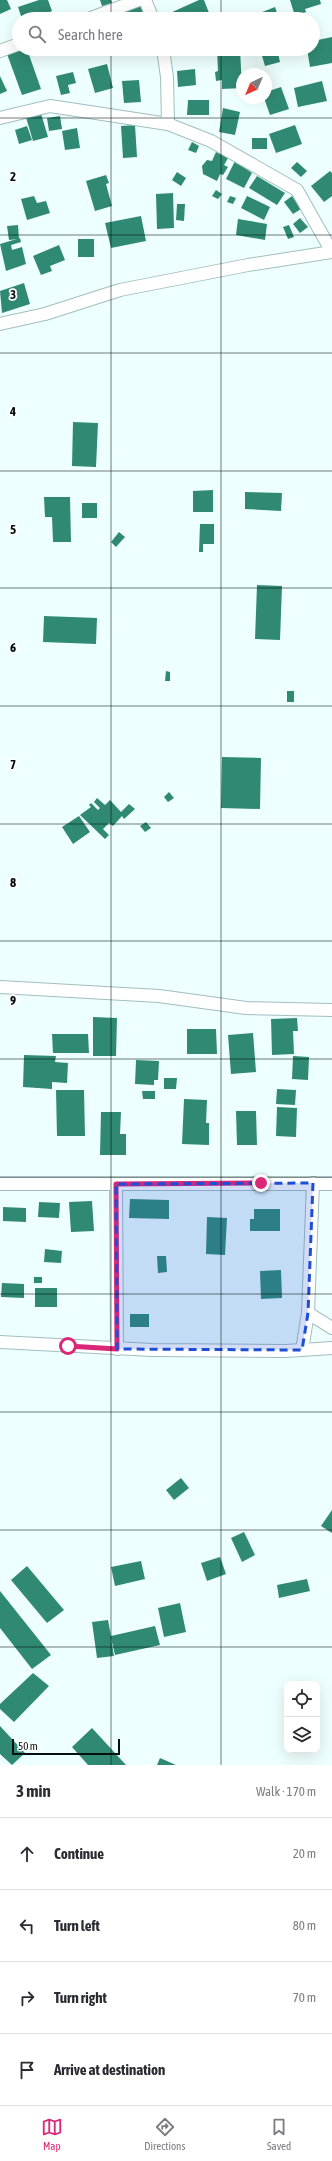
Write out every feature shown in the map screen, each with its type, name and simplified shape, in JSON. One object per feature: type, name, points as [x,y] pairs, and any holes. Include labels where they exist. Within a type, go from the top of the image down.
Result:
[{"type":"street","points":[[107,12],[140,0]]},
{"type":"street","points":[[145,0],[150,12]]},
{"type":"street","points":[[0,51],[12,47]]},
{"type":"street","points":[[164,56],[167,77],[168,124]]},
{"type":"street","points":[[0,118],[50,106],[168,124],[211,141],[297,190],[332,252],[248,265],[120,290],[46,314],[0,324]]},
{"type":"street","points":[[0,987],[159,996],[246,1008],[332,1010]]},
{"type":"street","points":[[302,1350],[308,1313],[313,1183]]},
{"type":"street","points":[[0,1184],[332,1184]]},
{"type":"street","points":[[116,1184],[117,1349]]},
{"type":"street","points":[[308,1313],[332,1328]]},
{"type":"street","points":[[0,1342],[117,1349],[302,1350],[332,1348]]},
{"type":"highlighted area","points":[[313,1183],[308,1313],[302,1350],[117,1349],[116,1184]]},
{"type":"building","points":[[0,0],[7,0],[11,9],[0,14]]},
{"type":"building","points":[[39,0],[48,0],[52,11],[20,12],[18,7]]},
{"type":"building","points":[[100,0],[111,0],[112,3],[102,6]]},
{"type":"building","points":[[199,0],[204,0],[209,12],[172,12]]},
{"type":"building","points":[[290,0],[320,0],[321,4],[305,9],[306,12],[294,12]]},
{"type":"building","points":[[142,2],[146,12],[126,12],[125,8]]},
{"type":"building","points":[[275,7],[277,12],[262,12]]},
{"type":"building","points":[[332,37],[332,63],[310,67],[308,56],[320,56],[320,40]]},
{"type":"building","points":[[12,52],[12,56],[29,56],[41,89],[22,95],[7,54]]},
{"type":"building","points":[[217,56],[240,56],[241,68],[236,68],[236,88],[222,89],[222,80],[216,81],[215,72],[218,71]]},
{"type":"building","points":[[262,56],[279,56],[280,62],[265,66]]},
{"type":"building","points":[[107,64],[113,88],[95,93],[88,69]]},
{"type":"building","points":[[195,69],[196,85],[178,87],[177,71]]},
{"type":"building","points":[[73,72],[76,83],[68,85],[70,93],[61,95],[56,76]]},
{"type":"building","points":[[0,76],[7,91],[0,94]]},
{"type":"building","points":[[139,80],[141,102],[124,103],[122,81]]},
{"type":"building","points":[[322,81],[327,101],[298,107],[294,88]]},
{"type":"building","points":[[281,87],[289,109],[270,115],[266,104],[272,104],[272,90]]},
{"type":"building","points":[[188,100],[209,100],[209,115],[187,115]]},
{"type":"building","points":[[223,108],[240,112],[235,135],[219,132]]},
{"type":"building","points":[[40,110],[48,137],[33,141],[25,114]]},
{"type":"building","points":[[60,116],[62,129],[49,131],[47,118]]},
{"type":"building","points":[[135,125],[137,157],[123,158],[121,126]]},
{"type":"building","points":[[295,125],[302,144],[276,153],[269,134]]},
{"type":"building","points":[[27,126],[32,140],[19,144],[15,130]]},
{"type":"building","points":[[77,128],[80,148],[65,150],[62,131]]},
{"type":"building","points":[[252,138],[267,138],[267,149],[252,149]]},
{"type":"building","points":[[192,142],[199,146],[196,153],[188,150]]},
{"type":"building","points":[[216,152],[228,158],[224,165],[228,167],[223,175],[220,174],[217,181],[203,174],[202,166],[207,160],[212,161]]},
{"type":"building","points":[[235,161],[252,173],[244,188],[226,179]]},
{"type":"building","points":[[297,162],[307,171],[301,177],[291,168]]},
{"type":"building","points":[[330,171],[332,173],[332,196],[324,202],[311,186]]},
{"type":"building","points":[[177,172],[186,178],[181,186],[172,180]]},
{"type":"building","points":[[106,175],[109,183],[106,184],[112,206],[95,211],[86,181]]},
{"type":"building","points":[[257,176],[285,193],[277,205],[249,188]]},
{"type":"building","points":[[216,190],[222,194],[218,199],[212,196]]},
{"type":"building","points":[[173,193],[174,228],[157,229],[156,194]]},
{"type":"building","points":[[34,196],[37,203],[46,201],[50,213],[27,220],[21,199]]},
{"type":"building","points":[[230,196],[236,198],[233,204],[227,202]]},
{"type":"building","points":[[247,196],[270,207],[264,220],[241,208]]},
{"type":"building","points":[[292,196],[301,209],[293,214],[284,202]]},
{"type":"building","points":[[177,204],[185,204],[184,221],[176,220]]},
{"type":"building","points":[[141,216],[146,241],[111,248],[105,223]]},
{"type":"building","points":[[300,218],[308,227],[300,233],[293,224]]},
{"type":"building","points":[[238,219],[267,224],[265,240],[236,235]]},
{"type":"building","points":[[18,225],[19,239],[9,240],[7,226]]},
{"type":"building","points":[[289,225],[294,237],[288,239],[283,227]]},
{"type":"building","points":[[20,238],[21,242],[11,245],[12,250],[22,247],[26,264],[6,271],[0,244]]},
{"type":"building","points":[[78,239],[94,239],[94,257],[78,257]]},
{"type":"building","points":[[59,245],[65,260],[50,266],[52,271],[41,275],[33,256]]},
{"type":"building","points":[[24,283],[30,304],[2,313],[0,291]]},
{"type":"building","points":[[73,422],[98,423],[96,467],[72,466]]},
{"type":"building","points":[[213,490],[213,512],[193,512],[193,491]]},
{"type":"building","points":[[245,492],[282,493],[281,511],[245,509]]},
{"type":"building","points":[[44,497],[70,497],[71,542],[53,542],[52,517],[45,517]]},
{"type":"building","points":[[82,503],[97,503],[97,518],[82,518]]},
{"type":"building","points":[[200,524],[214,524],[214,544],[203,544],[203,552],[199,552]]},
{"type":"building","points":[[119,532],[125,537],[116,547],[111,542]]},
{"type":"building","points":[[257,585],[282,586],[280,640],[255,639]]},
{"type":"building","points":[[44,616],[97,618],[96,644],[43,642]]},
{"type":"building","points":[[166,671],[170,672],[170,681],[165,681]]},
{"type":"building","points":[[287,691],[294,691],[294,702],[287,702]]},
{"type":"building","points":[[222,757],[261,758],[260,809],[221,808]]},
{"type":"building","points":[[169,792],[174,798],[168,802],[164,797]]},
{"type":"building","points":[[97,798],[105,805],[110,800],[121,812],[129,804],[135,809],[124,819],[122,816],[113,826],[109,823],[103,829],[109,835],[105,839],[80,815],[91,807],[89,805],[91,803],[98,810],[100,808],[94,802]]},
{"type":"building","points":[[79,816],[90,832],[73,844],[62,827]]},
{"type":"building","points":[[146,822],[151,828],[145,832],[140,826]]},
{"type":"building","points":[[93,1017],[117,1018],[116,1056],[93,1056]]},
{"type":"building","points":[[297,1018],[298,1031],[293,1031],[294,1054],[272,1055],[271,1019]]},
{"type":"building","points":[[187,1029],[216,1029],[217,1054],[187,1054]]},
{"type":"building","points":[[253,1033],[256,1072],[231,1074],[228,1035]]},
{"type":"building","points":[[52,1034],[88,1034],[89,1053],[53,1053]]},
{"type":"building","points":[[24,1055],[56,1056],[55,1062],[68,1063],[67,1083],[52,1082],[52,1089],[23,1087]]},
{"type":"building","points":[[293,1056],[309,1057],[308,1080],[292,1079]]},
{"type":"building","points":[[136,1060],[159,1061],[158,1080],[154,1080],[154,1085],[135,1084]]},
{"type":"building","points":[[164,1078],[177,1078],[176,1089],[164,1089]]},
{"type":"building","points":[[277,1089],[296,1090],[295,1105],[276,1104]]},
{"type":"building","points":[[56,1090],[84,1090],[85,1136],[57,1136]]},
{"type":"building","points":[[142,1091],[155,1091],[155,1099],[143,1099]]},
{"type":"building","points":[[184,1099],[207,1100],[206,1123],[209,1123],[209,1145],[182,1144]]},
{"type":"building","points":[[277,1107],[297,1108],[296,1137],[276,1136]]},
{"type":"building","points":[[236,1111],[256,1111],[257,1145],[237,1145]]},
{"type":"building","points":[[101,1112],[121,1112],[120,1134],[126,1134],[126,1155],[100,1155]]},
{"type":"building","points":[[130,1199],[169,1200],[169,1219],[129,1218]]},
{"type":"building","points":[[92,1201],[94,1231],[71,1232],[69,1202]]},
{"type":"building","points":[[39,1202],[60,1203],[59,1218],[38,1217]]},
{"type":"building","points":[[3,1207],[26,1208],[26,1222],[3,1221]]},
{"type":"building","points":[[254,1209],[280,1209],[280,1231],[250,1231],[250,1219],[254,1219]]},
{"type":"building","points":[[207,1217],[227,1218],[225,1255],[206,1254]]},
{"type":"building","points":[[45,1249],[62,1251],[61,1263],[44,1262]]},
{"type":"building","points":[[157,1256],[166,1256],[167,1272],[158,1273]]},
{"type":"building","points":[[281,1270],[282,1298],[261,1299],[260,1271]]},
{"type":"building","points":[[34,1277],[42,1277],[42,1283],[34,1283]]},
{"type":"building","points":[[2,1283],[24,1284],[24,1298],[1,1297]]},
{"type":"building","points":[[35,1288],[57,1288],[57,1307],[35,1307]]},
{"type":"building","points":[[130,1314],[149,1314],[149,1327],[130,1327]]},
{"type":"building","points":[[181,1478],[189,1488],[174,1500],[166,1490]]},
{"type":"building","points":[[332,1510],[332,1533],[321,1526]]},
{"type":"building","points":[[244,1532],[255,1555],[242,1562],[231,1538]]},
{"type":"building","points":[[220,1557],[226,1574],[207,1581],[201,1563]]},
{"type":"building","points":[[141,1561],[145,1579],[115,1586],[111,1567]]},
{"type":"building","points":[[27,1566],[64,1610],[47,1623],[11,1580]]},
{"type":"building","points":[[307,1579],[310,1591],[279,1598],[277,1585]]},
{"type":"building","points":[[0,1591],[51,1655],[32,1669],[0,1628]]},
{"type":"building","points":[[180,1603],[186,1632],[164,1637],[158,1608]]},
{"type":"building","points":[[108,1620],[111,1636],[155,1626],[160,1645],[115,1655],[111,1638],[114,1656],[97,1658],[92,1622]]},
{"type":"building","points":[[33,1673],[49,1686],[14,1722],[0,1709],[0,1704]]},
{"type":"building","points":[[0,1726],[25,1753],[12,1765],[0,1754]]},
{"type":"building","points":[[92,1728],[126,1765],[88,1765],[72,1747]]},
{"type":"building","points":[[160,1758],[176,1765],[157,1765]]},
{"type":"route","points":[[68,1346],[117,1349],[116,1184],[261,1183]]}]
